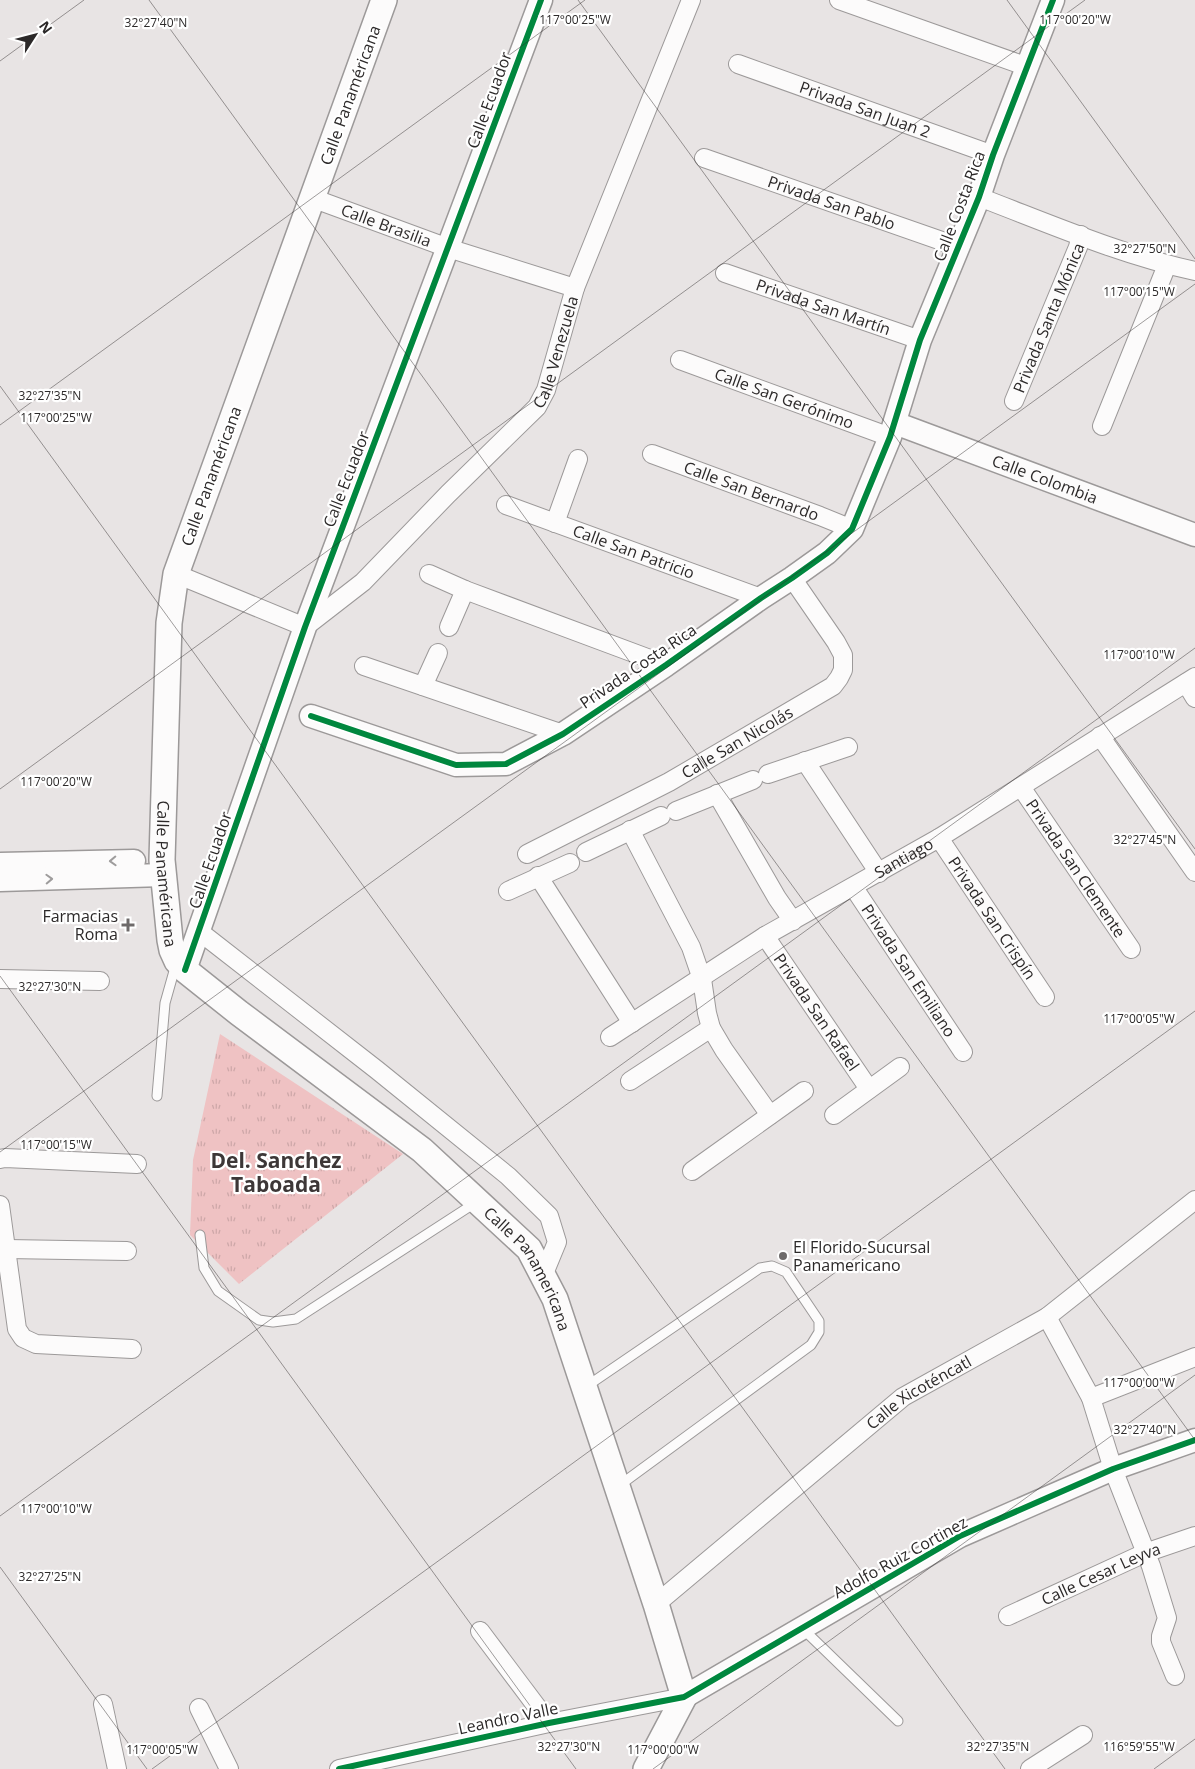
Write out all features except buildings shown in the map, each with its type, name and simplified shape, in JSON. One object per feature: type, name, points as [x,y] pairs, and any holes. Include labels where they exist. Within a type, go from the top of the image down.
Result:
[{"type":"main road","name":"Calle Panaméricana","points":[[181,966],[172,950],[170,940],[162,868],[169,623],[176,574],[384,0]]},
{"type":"main road","name":"Calle Panamericana","points":[[181,966],[238,1013],[422,1150],[529,1249],[555,1299],[656,1604],[684,1696]]},
{"type":"main road","points":[[646,1769],[684,1696]]},
{"type":"street","name":"Calle Ecuador","points":[[181,966],[200,932],[305,627],[541,0]]},
{"type":"street","name":"Calle Venezuela","points":[[305,627],[363,582],[448,494],[538,407],[546,390],[576,288],[691,0]]},
{"type":"street","points":[[839,0],[1028,67]]},
{"type":"street","name":"Calle Costa Rica","points":[[892,430],[920,340],[980,197],[993,155],[1053,0]]},
{"type":"street","name":"Privada San Juan 2","points":[[738,64],[993,155]]},
{"type":"street","name":"Privada San Pablo","points":[[704,158],[959,247]]},
{"type":"street","points":[[980,197],[1167,265],[1195,271]]},
{"type":"street","name":"Calle Brasilia","points":[[312,198],[448,248],[576,288]]},
{"type":"street","name":"Privada Santa Mónica","points":[[1014,401],[1081,235]]},
{"type":"street","points":[[1102,426],[1167,265]]},
{"type":"street","name":"Privada San Martín","points":[[725,272],[920,340]]},
{"type":"street","name":"Calle San Gerónimo","points":[[680,360],[892,430]]},
{"type":"street","name":"Privada Costa Rica","points":[[311,716],[456,765],[506,764],[562,734],[666,665],[827,553],[852,529],[892,430]]},
{"type":"street","name":"Calle Colombia","points":[[892,430],[1195,535]]},
{"type":"street","name":"Calle San Bernardo","points":[[652,454],[852,529]]},
{"type":"street","points":[[555,523],[578,459]]},
{"type":"street","name":"Calle San Patricio","points":[[506,505],[761,598]]},
{"type":"street","points":[[176,574],[305,627]]},
{"type":"street","points":[[429,574],[465,590],[666,665]]},
{"type":"street","name":"Calle San Nicolás","points":[[527,854],[669,782],[833,686],[843,670],[843,655],[792,578]]},
{"type":"street","points":[[450,627],[465,590]]},
{"type":"street","points":[[423,686],[438,653]]},
{"type":"street","points":[[364,666],[562,734]]},
{"type":"street","points":[[1190,680],[1195,698]]},
{"type":"street","name":"Santiago","points":[[610,1037],[766,936],[854,888],[939,838],[1190,680]]},
{"type":"street","points":[[1100,736],[1195,872]]},
{"type":"street","points":[[586,852],[668,814],[761,777],[848,747]]},
{"type":"street","points":[[804,761],[879,872]]},
{"type":"street","name":"Privada San Clemente","points":[[1021,787],[1131,948]]},
{"type":"street","points":[[718,794],[777,898],[793,922]]},
{"type":"street","points":[[630,830],[691,947],[702,979],[711,1028],[724,1050],[770,1115]]},
{"type":"street","name":"Privada San Crispín","points":[[939,838],[1044,997]]},
{"type":"street","points":[[508,891],[570,863]]},
{"type":"street","points":[[0,864],[162,868]]},
{"type":"street","points":[[0,880],[162,868]]},
{"type":"street","points":[[538,876],[632,1023]]},
{"type":"street","name":"Privada San Emiliano","points":[[854,888],[963,1052]]},
{"type":"street","points":[[200,932],[377,1070],[500,1170],[549,1216],[558,1242],[543,1276]]},
{"type":"street","name":"Privada San Rafael","points":[[766,936],[869,1089]]},
{"type":"street","points":[[0,979],[100,981]]},
{"type":"street","points":[[630,1081],[711,1028]]},
{"type":"street","points":[[834,1115],[900,1067]]},
{"type":"street","points":[[692,1171],[804,1091]]},
{"type":"street","points":[[0,1159],[138,1164]]},
{"type":"street","name":"Calle Xicoténcatl","points":[[656,1604],[903,1396],[1047,1317],[1195,1200]]},
{"type":"street","points":[[0,1205],[17,1330],[23,1338],[36,1344],[132,1348]]},
{"type":"street","points":[[7,1249],[127,1250]]},
{"type":"street","points":[[1047,1317],[1091,1398],[1113,1469],[1167,1618],[1161,1642],[1175,1676]]},
{"type":"street","points":[[1091,1398],[1195,1357]]},
{"type":"street","name":"Adolfo Ruiz Cortinez","points":[[684,1696],[960,1536],[1113,1469],[1195,1440]]},
{"type":"street","name":"Calle Cesar Leyva","points":[[1008,1616],[1145,1553],[1195,1536]]},
{"type":"street","points":[[480,1631],[549,1723]]},
{"type":"street","name":"Leandro Valle","points":[[348,1768],[549,1723],[684,1696]]},
{"type":"street","points":[[103,1704],[116,1769]]},
{"type":"street","points":[[199,1708],[229,1769]]},
{"type":"street","points":[[1030,1769],[1082,1735]]},
{"type":"lane","points":[[157,1096],[165,1003],[181,966]]},
{"type":"lane","points":[[200,1235],[204,1268],[218,1291],[259,1320],[273,1322],[296,1319],[478,1201]]},
{"type":"lane","points":[[584,1388],[760,1268],[772,1266],[786,1272],[819,1321],[819,1332],[811,1345],[617,1487]]},
{"type":"lane","points":[[802,1628],[898,1721]]},
{"type":"green space","points":[[220,1034],[403,1154],[239,1284],[190,1235],[193,1160]]},
{"type":"cycle path","points":[[185,970],[305,627],[541,0]]},
{"type":"cycle path","points":[[311,716],[456,765],[506,764],[563,734],[666,665],[827,553],[852,529],[890,437],[920,340],[979,197],[993,155],[1053,0]]},
{"type":"cycle path","points":[[339,1769],[549,1723],[684,1697],[960,1536],[1113,1469],[1195,1440]]},
{"type":"place","name":"Farmacias Roma","points":[[128,925]]},
{"type":"place","name":"El Florido-Sucursal Panamericano","points":[[783,1256]]},
{"type":"district","name":"Del. Sanchez Taboada","points":[[276,1172]]}]
